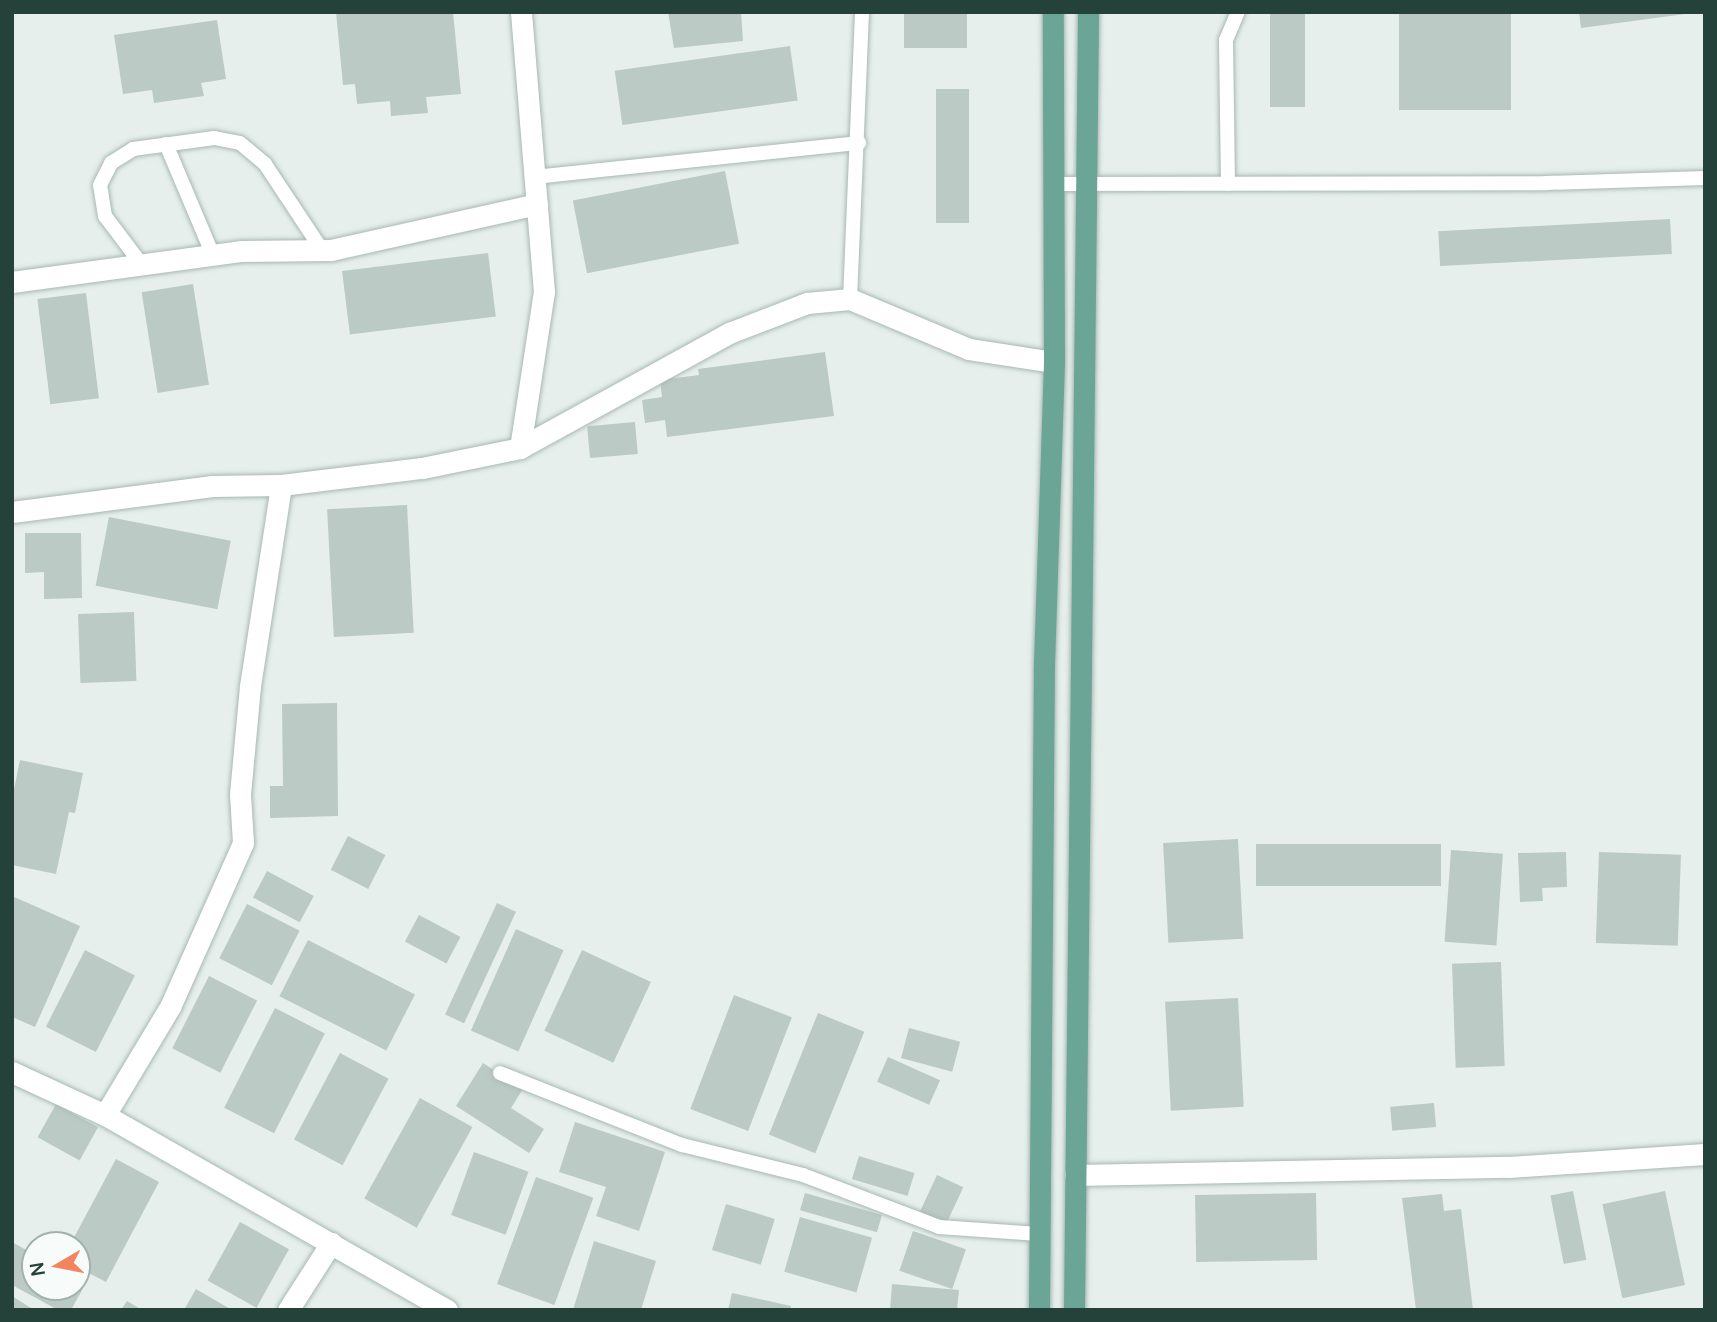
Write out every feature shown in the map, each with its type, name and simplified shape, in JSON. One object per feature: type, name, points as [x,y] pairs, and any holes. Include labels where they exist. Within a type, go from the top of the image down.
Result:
[{"type":"main road","points":[[1039,1310],[1043,727],[1054,362],[1053,12]]},
{"type":"main road","points":[[1074,1310],[1089,184],[1088,12]]},
{"type":"main road","points":[[1043,727],[1080,733]]},
{"type":"street","points":[[520,448],[544,292],[521,12]]},
{"type":"street","points":[[12,282],[214,255],[322,250],[362,245],[537,204]]},
{"type":"street","points":[[12,512],[212,486],[281,485],[422,468],[520,448],[729,333],[807,303],[850,299],[969,349],[1054,362]]},
{"type":"street","points":[[105,1115],[170,1007],[243,843],[240,794],[250,686],[281,485]]},
{"type":"street","points":[[12,1072],[105,1115],[447,1310]]},
{"type":"street","points":[[1075,1175],[1509,1167],[1705,1154]]},
{"type":"street","points":[[288,1310],[331,1243]]},
{"type":"lane","points":[[850,299],[859,143],[862,12]]},
{"type":"lane","points":[[1228,184],[1226,40],[1238,12]]},
{"type":"lane","points":[[142,265],[105,216],[100,185],[111,163],[133,149],[214,138],[240,143],[265,164],[322,250]]},
{"type":"lane","points":[[534,177],[859,143]]},
{"type":"lane","points":[[166,144],[214,255]]},
{"type":"lane","points":[[1055,184],[1705,178]]},
{"type":"lane","points":[[500,1073],[682,1144],[803,1175],[939,1227],[1040,1234]]},
{"type":"building","points":[[336,12],[453,12],[461,94],[426,97],[428,113],[391,116],[390,101],[357,104],[355,84],[343,85]]},
{"type":"building","points":[[668,12],[741,12],[743,41],[674,48]]},
{"type":"building","points":[[904,12],[967,12],[967,48],[904,48]]},
{"type":"building","points":[[1270,12],[1305,12],[1305,107],[1270,107]]},
{"type":"building","points":[[1399,12],[1511,12],[1511,110],[1399,110]]},
{"type":"building","points":[[1579,12],[1685,12],[1685,14],[1581,28]]},
{"type":"building","points":[[217,20],[226,79],[201,83],[204,96],[154,103],[152,90],[123,94],[114,35]]},
{"type":"building","points":[[790,46],[798,100],[622,125],[615,71]]},
{"type":"building","points":[[936,89],[969,89],[969,223],[936,223]]},
{"type":"building","points":[[725,171],[739,244],[587,273],[573,201]]},
{"type":"building","points":[[1670,219],[1672,254],[1440,266],[1438,231]]},
{"type":"building","points":[[488,253],[496,317],[350,334],[342,271]]},
{"type":"building","points":[[193,284],[209,385],[158,393],[142,292]]},
{"type":"building","points":[[86,293],[99,398],[50,404],[37,299]]},
{"type":"building","points":[[825,352],[834,416],[667,437],[665,420],[645,423],[642,400],[662,397],[660,380],[699,375],[698,369]]},
{"type":"building","points":[[635,422],[638,454],[590,458],[587,426]]},
{"type":"building","points":[[407,505],[414,633],[334,637],[327,509]]},
{"type":"building","points":[[109,517],[231,541],[217,609],[96,586]]},
{"type":"building","points":[[25,533],[81,533],[82,598],[44,599],[44,572],[25,573]]},
{"type":"building","points":[[134,612],[136,681],[80,683],[78,614]]},
{"type":"building","points":[[337,703],[338,816],[270,818],[270,786],[283,786],[282,704]]},
{"type":"building","points":[[20,760],[83,773],[75,813],[69,812],[56,874],[12,865],[12,799]]},
{"type":"building","points":[[348,836],[385,855],[368,889],[331,870]]},
{"type":"building","points":[[1238,839],[1243,939],[1168,943],[1163,843]]},
{"type":"building","points":[[1256,844],[1441,844],[1441,886],[1256,886]]},
{"type":"building","points":[[1451,850],[1503,854],[1496,945],[1445,942]]},
{"type":"building","points":[[1566,852],[1567,887],[1542,888],[1543,901],[1520,902],[1518,853]]},
{"type":"building","points":[[1599,852],[1681,855],[1678,946],[1596,943]]},
{"type":"building","points":[[267,871],[314,896],[300,922],[253,897]]},
{"type":"building","points":[[12,896],[80,926],[35,1027],[12,1017]]},
{"type":"building","points":[[497,903],[516,912],[464,1023],[445,1014]]},
{"type":"building","points":[[247,904],[300,931],[272,985],[219,958]]},
{"type":"building","points":[[419,915],[460,937],[446,964],[405,941]]},
{"type":"building","points":[[516,929],[564,950],[518,1052],[471,1030]]},
{"type":"building","points":[[308,940],[415,994],[386,1051],[279,996]]},
{"type":"building","points":[[85,950],[135,975],[96,1052],[46,1027]]},
{"type":"building","points":[[582,950],[651,982],[613,1063],[544,1031]]},
{"type":"building","points":[[1501,962],[1505,1066],[1456,1068],[1452,964]]},
{"type":"building","points":[[209,976],[257,1001],[220,1073],[172,1048]]},
{"type":"building","points":[[734,995],[792,1017],[748,1131],[690,1109]]},
{"type":"building","points":[[1238,998],[1244,1107],[1171,1111],[1165,1002]]},
{"type":"building","points":[[275,1008],[325,1033],[274,1133],[224,1108]]},
{"type":"building","points":[[818,1013],[864,1032],[815,1153],[769,1134]]},
{"type":"building","points":[[909,1028],[960,1042],[952,1072],[901,1058]]},
{"type":"building","points":[[340,1053],[389,1079],[343,1165],[294,1140]]},
{"type":"building","points":[[888,1057],[940,1080],[929,1105],[877,1082]]},
{"type":"building","points":[[483,1063],[523,1089],[511,1108],[544,1129],[529,1153],[456,1106]]},
{"type":"building","points":[[420,1098],[472,1127],[417,1228],[364,1199]]},
{"type":"building","points":[[1434,1103],[1436,1127],[1392,1131],[1390,1107]]},
{"type":"building","points":[[56,1104],[98,1127],[80,1161],[38,1137]]},
{"type":"building","points":[[575,1122],[665,1152],[639,1231],[596,1216],[606,1187],[559,1172]]},
{"type":"building","points":[[474,1152],[529,1172],[506,1235],[451,1215]]},
{"type":"building","points":[[859,1156],[914,1173],[907,1196],[852,1179]]},
{"type":"building","points":[[116,1159],[159,1182],[106,1282],[91,1274],[91,1231],[77,1231]]},
{"type":"building","points":[[937,1175],[963,1187],[946,1224],[920,1211]]},
{"type":"building","points":[[536,1177],[593,1198],[554,1305],[497,1284]]},
{"type":"building","points":[[1573,1191],[1586,1260],[1564,1264],[1550,1195]]},
{"type":"building","points":[[1665,1191],[1685,1285],[1622,1298],[1602,1204]]},
{"type":"building","points":[[805,1193],[882,1215],[877,1232],[800,1210]]},
{"type":"building","points":[[1316,1193],[1317,1260],[1196,1262],[1195,1195]]},
{"type":"building","points":[[1442,1194],[1444,1211],[1461,1209],[1473,1310],[1416,1310],[1402,1198]]},
{"type":"building","points":[[726,1204],[775,1219],[761,1265],[712,1250]]},
{"type":"building","points":[[800,1217],[872,1238],[856,1292],[784,1272]]},
{"type":"building","points":[[240,1222],[289,1249],[256,1308],[208,1281]]},
{"type":"building","points":[[913,1231],[966,1249],[952,1289],[899,1271]]},
{"type":"building","points":[[594,1241],[656,1261],[641,1310],[573,1310]]},
{"type":"building","points":[[12,1242],[21,1247],[21,1290],[12,1285]]},
{"type":"building","points":[[892,1284],[959,1290],[957,1310],[890,1310]]},
{"type":"building","points":[[196,1289],[232,1310],[184,1310]]},
{"type":"building","points":[[732,1293],[791,1306],[790,1310],[728,1310]]},
{"type":"building","points":[[12,1296],[34,1310],[12,1310]]},
{"type":"building","points":[[41,1301],[76,1301],[71,1310],[58,1310]]},
{"type":"building","points":[[127,1301],[142,1310],[121,1310]]}]
